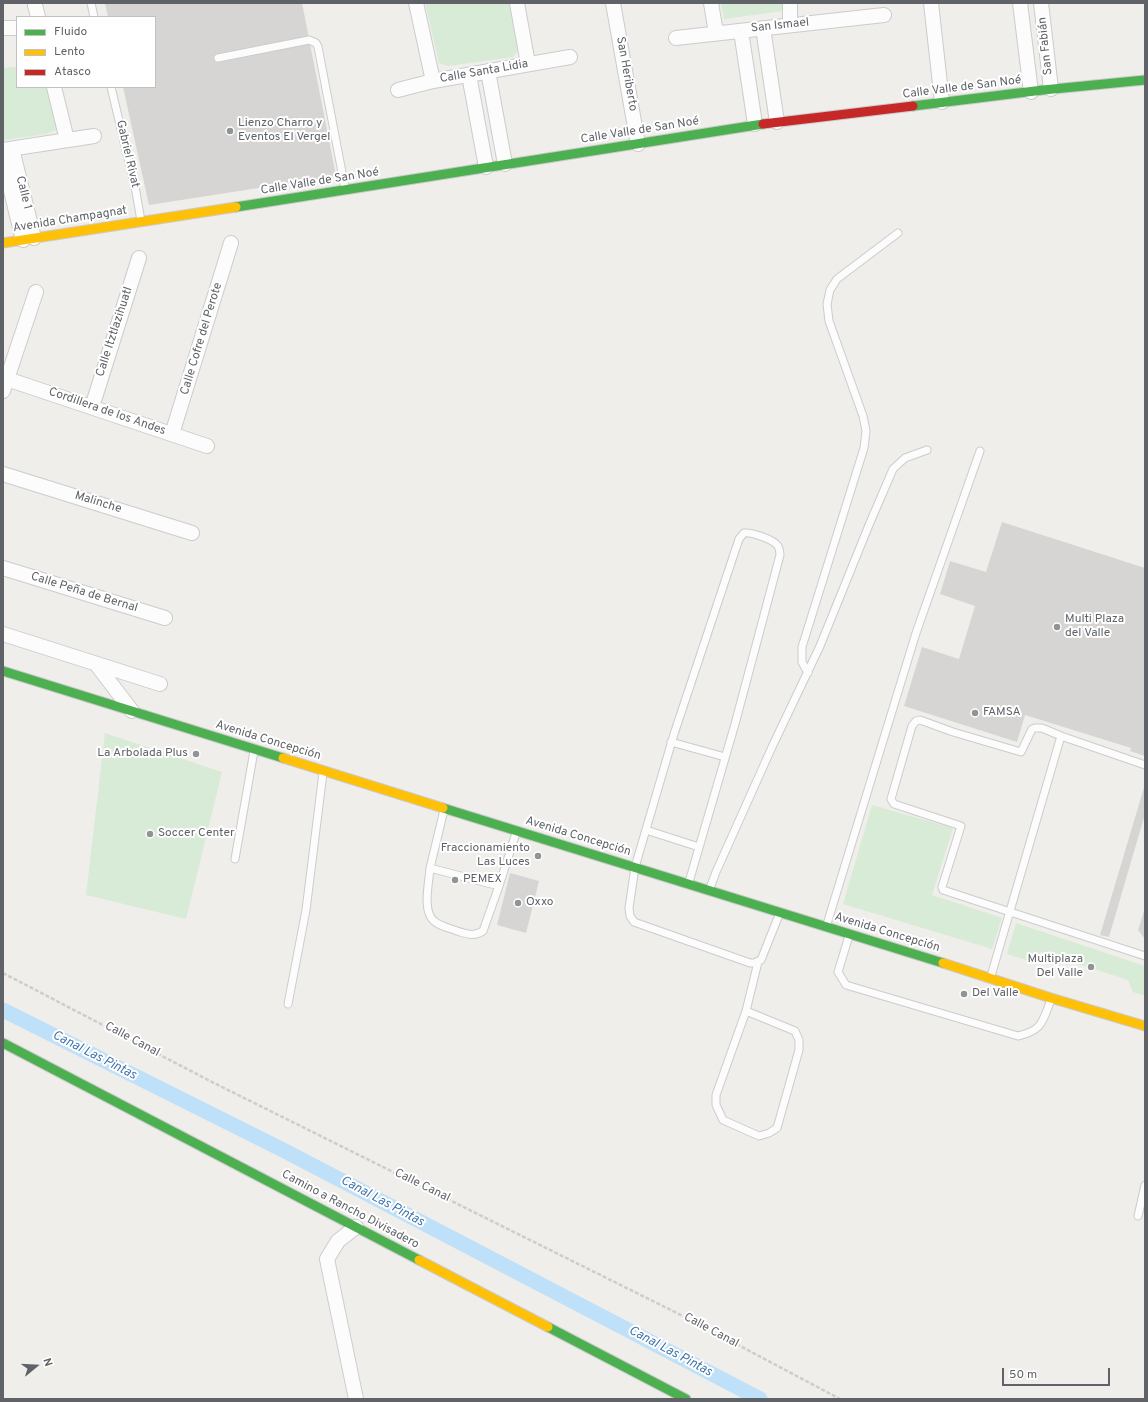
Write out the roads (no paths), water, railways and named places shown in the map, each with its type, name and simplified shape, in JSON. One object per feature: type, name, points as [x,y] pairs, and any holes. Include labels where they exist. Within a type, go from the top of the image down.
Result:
[{"type":"street","points":[[416,3],[433,81]]},
{"type":"street","points":[[517,3],[528,64]]},
{"type":"street","name":"San Heriberto","points":[[613,3],[638,144]]},
{"type":"street","points":[[710,3],[716,33]]},
{"type":"street","points":[[790,3],[790,25]]},
{"type":"street","points":[[931,3],[942,102]]},
{"type":"street","name":"San Fabián","points":[[1020,3],[1031,92]]},
{"type":"street","name":"San Fabián","points":[[1041,3],[1051,89]]},
{"type":"street","name":"San Ismael","points":[[676,38],[884,15]]},
{"type":"street","points":[[3,28],[16,28]]},
{"type":"street","points":[[763,28],[777,122]]},
{"type":"street","points":[[741,31],[755,124]]},
{"type":"street","name":"Calle Santa Lidia","points":[[398,90],[469,74],[570,57]]},
{"type":"street","points":[[488,71],[505,164]]},
{"type":"street","points":[[469,74],[486,167]]},
{"type":"street","name":"Calle Valle de San Noé","points":[[141,222],[638,144],[755,124],[1051,89],[1145,80]]},
{"type":"street","points":[[54,88],[67,140]]},
{"type":"street","points":[[6,152],[94,136]]},
{"type":"street","name":"Calle 1","points":[[6,152],[28,239]]},
{"type":"street","name":"Avenida Champagnat","points":[[3,243],[141,222]]},
{"type":"street","name":"Calle Cofre del Perote","points":[[172,434],[231,243]]},
{"type":"street","name":"Calle Itztlazihuatl","points":[[92,407],[139,258]]},
{"type":"street","points":[[5,385],[8,362],[36,292]]},
{"type":"street","name":"Cordillera de los Andes","points":[[5,385],[92,407],[207,446]]},
{"type":"street","name":"Malinche","points":[[3,474],[192,533]]},
{"type":"street","name":"Calle Peña de Bernal","points":[[3,568],[165,618]]},
{"type":"street","points":[[3,634],[160,684]]},
{"type":"street","points":[[96,664],[132,711]]},
{"type":"street","name":"Avenida Concepción","points":[[3,670],[1051,998],[1145,1026]]},
{"type":"street","name":"Camino a Rancho Divisadero","points":[[3,1043],[686,1399]]},
{"type":"street","points":[[356,1227],[338,1241],[326,1259],[356,1399]]},
{"type":"lane","points":[[91,3],[94,16]]},
{"type":"lane","points":[[218,58],[309,40],[316,43],[346,190]]},
{"type":"lane","name":"Gabriel Rivat","points":[[111,88],[136,192],[141,222]]},
{"type":"lane","points":[[808,673],[802,662],[802,648],[864,448],[866,431],[863,416],[829,321],[827,304],[830,290],[837,279],[898,233]]},
{"type":"lane","points":[[709,890],[820,646],[893,469],[905,458],[928,450]]},
{"type":"lane","points":[[826,927],[916,633],[980,451]]},
{"type":"lane","points":[[689,884],[780,555],[778,545],[750,533],[744,533],[739,539],[672,742],[635,867],[628,908],[630,916],[634,922],[750,963],[758,962]]},
{"type":"lane","points":[[1145,765],[1042,728],[1032,729],[1021,752],[953,732],[923,721],[916,721],[912,726],[891,797],[891,801],[894,804],[961,826],[942,887],[943,890],[1145,956]]},
{"type":"lane","points":[[990,978],[1061,736]]},
{"type":"lane","points":[[672,742],[725,757]]},
{"type":"lane","points":[[235,859],[254,749]]},
{"type":"lane","points":[[288,1004],[306,910],[324,771]]},
{"type":"lane","points":[[444,808],[430,868],[427,908],[431,918],[442,926],[472,935],[478,934],[483,930],[499,886],[516,830]]},
{"type":"lane","points":[[646,830],[699,847]]},
{"type":"lane","points":[[430,868],[499,886]]},
{"type":"lane","points":[[746,1011],[796,1031],[799,1040],[800,1050],[777,1128],[760,1136],[723,1120],[716,1105],[716,1095],[746,1011],[758,962],[763,956],[780,912]]},
{"type":"lane","points":[[849,934],[838,972],[846,985],[1018,1036],[1030,1033],[1041,1026],[1051,998]]},
{"type":"lane","points":[[1138,1216],[1145,1185]]},
{"type":"waterway","name":"Canal Las Pintas","points":[[3,1010],[285,1151],[760,1399]]},
{"type":"place","name":"Lienzo Charro y Eventos El Vergel","points":[[230,131]]},
{"type":"place","name":"Multi Plaza del Valle","points":[[1057,627]]},
{"type":"place","name":"FAMSA","points":[[975,713]]},
{"type":"place","name":"La Arbolada Plus","points":[[196,754]]},
{"type":"place","name":"Soccer Center","points":[[150,834]]},
{"type":"place","name":"Fraccionamiento Las Luces","points":[[538,856]]},
{"type":"place","name":"PEMEX","points":[[455,880]]},
{"type":"place","name":"Oxxo","points":[[518,903]]},
{"type":"place","name":"Multiplaza Del Valle","points":[[1091,967]]},
{"type":"place","name":"Del Valle","points":[[964,994]]}]
